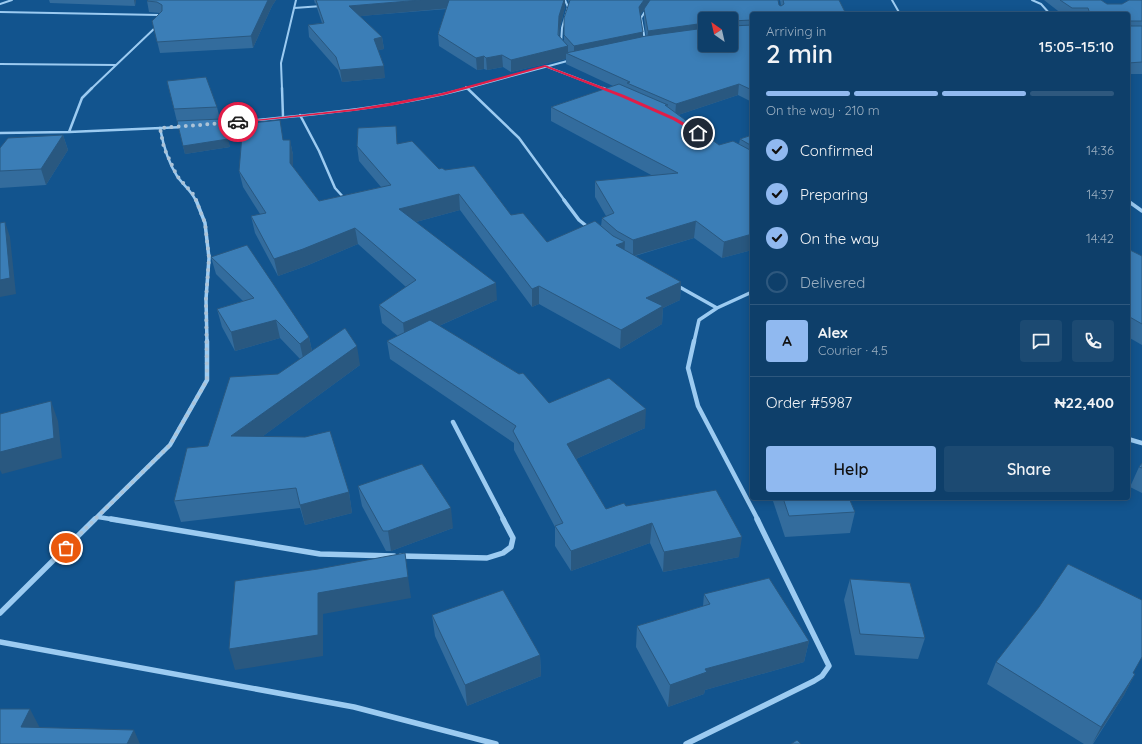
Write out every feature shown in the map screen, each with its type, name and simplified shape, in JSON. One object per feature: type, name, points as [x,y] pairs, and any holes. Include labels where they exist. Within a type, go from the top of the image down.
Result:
[{"type":"street","points":[[0,4],[12,0]]},
{"type":"street","points":[[283,116],[281,63],[296,0]]},
{"type":"street","points":[[561,47],[562,28],[568,7],[565,0]]},
{"type":"street","points":[[892,0],[899,12]]},
{"type":"street","points":[[1032,0],[1041,4],[1048,12]]},
{"type":"street","points":[[294,8],[326,5]]},
{"type":"street","points":[[645,44],[641,18],[648,7]]},
{"type":"street","points":[[0,12],[159,15],[162,17],[163,21]]},
{"type":"street","points":[[69,132],[82,98],[158,26]]},
{"type":"street","points":[[213,125],[390,105],[443,94],[545,66],[573,60],[569,56]]},
{"type":"street","points":[[0,64],[116,65]]},
{"type":"street","points":[[545,66],[617,94]]},
{"type":"street","points":[[466,87],[519,138],[579,220],[591,230]]},
{"type":"street","points":[[300,115],[319,151],[335,188],[349,205]]},
{"type":"street","points":[[0,133],[69,132],[190,126]]},
{"type":"street","points":[[0,612],[170,445],[207,380],[206,299],[209,258],[205,223],[194,195],[177,176],[164,148],[160,128]]},
{"type":"street","points":[[1130,202],[1142,211]]},
{"type":"street","points":[[669,281],[717,308]]},
{"type":"street","points":[[686,744],[818,679],[829,666],[750,504],[698,406],[688,368],[699,320],[717,308],[750,293]]},
{"type":"street","points":[[98,517],[320,554],[487,558],[511,547],[513,538],[453,422]]},
{"type":"street","points":[[1130,440],[1142,443]]},
{"type":"street","points":[[0,642],[354,707],[496,744]]},
{"type":"building","points":[[268,0],[251,36],[157,42],[152,21],[162,11],[162,5],[157,2],[147,1]]},
{"type":"building","points":[[316,0],[421,0],[349,6],[382,37],[374,39],[384,66],[340,70],[336,57],[308,25],[324,23]]},
{"type":"building","points":[[449,0],[564,0],[559,16],[558,35],[568,46],[511,60],[502,55],[476,58],[438,34]]},
{"type":"building","points":[[570,0],[644,0],[639,7],[643,32],[574,46],[564,35],[564,18]]},
{"type":"building","points":[[650,0],[778,0],[779,5],[781,6],[784,4],[783,0],[839,0],[845,12],[750,12],[750,20],[738,21],[738,12],[698,12],[698,24],[648,31],[644,9]]},
{"type":"building","points":[[1060,0],[1101,0],[1107,4],[1122,4],[1129,0],[1142,0],[1142,21],[1130,22],[1130,12],[1089,12],[1088,8],[1072,8]]},
{"type":"building","points":[[1130,24],[1131,26],[1142,26],[1142,62],[1130,63]]},
{"type":"building","points":[[750,25],[750,89],[739,84],[676,104],[627,83],[630,82],[566,53],[646,36],[698,29],[698,52],[738,52],[738,26]]},
{"type":"building","points":[[206,77],[217,107],[174,109],[167,81]]},
{"type":"building","points":[[619,84],[668,105],[665,105],[719,145],[733,141],[750,150],[750,235],[724,242],[696,221],[633,240],[617,231],[602,218],[614,213],[595,181],[678,173],[551,107]]},
{"type":"building","points":[[221,119],[228,139],[183,146],[177,121]]},
{"type":"building","points":[[280,120],[283,140],[290,140],[290,163],[319,201],[391,185],[357,146],[358,128],[396,126],[397,144],[412,141],[439,169],[442,168],[445,170],[474,166],[511,215],[523,213],[547,242],[595,221],[613,236],[625,242],[616,245],[681,282],[646,298],[663,306],[621,330],[539,286],[532,289],[459,194],[399,209],[496,283],[403,323],[379,305],[416,280],[355,228],[274,259],[251,216],[266,213],[239,171],[243,124]]},
{"type":"building","points":[[63,135],[41,169],[0,171],[0,148],[8,138]]},
{"type":"building","points":[[750,136],[750,145],[740,139]]},
{"type":"building","points":[[5,222],[10,278],[0,280],[0,223]]},
{"type":"building","points":[[247,245],[309,337],[300,344],[276,320],[231,332],[217,309],[254,298],[211,257]]},
{"type":"building","points":[[1130,250],[1142,256],[1142,324],[1130,317]]},
{"type":"building","points":[[430,320],[519,374],[523,373],[549,403],[609,378],[646,409],[567,444],[606,509],[624,503],[626,506],[716,490],[742,537],[664,552],[652,523],[571,551],[555,526],[563,523],[513,431],[516,426],[387,341]]},
{"type":"building","points":[[345,328],[357,346],[231,436],[305,437],[330,431],[349,492],[300,505],[296,488],[174,501],[187,448],[208,446],[230,377],[278,374]]},
{"type":"building","points":[[51,401],[54,438],[0,452],[0,414]]},
{"type":"building","points":[[422,464],[451,508],[388,531],[383,531],[358,486]]},
{"type":"building","points":[[784,500],[850,500],[855,512],[789,516]]},
{"type":"building","points":[[405,553],[408,577],[318,593],[318,635],[229,649],[235,581],[318,569]]},
{"type":"building","points":[[1068,564],[1142,600],[1142,657],[1133,673],[1135,674],[1101,727],[996,662],[1039,607]]},
{"type":"building","points":[[769,578],[809,641],[705,669],[707,672],[670,685],[637,626],[710,604],[704,594]]},
{"type":"building","points":[[850,579],[910,583],[925,638],[860,634]]},
{"type":"building","points":[[503,590],[540,655],[465,685],[432,615]]},
{"type":"building","points":[[0,709],[30,709],[21,727],[134,730],[127,744],[0,744]]},
{"type":"building","points":[[797,740],[801,744],[791,744]]},
{"type":"way so far","points":[[66,548],[170,445],[207,380],[206,299],[209,258],[205,223],[194,195],[177,176],[164,148],[160,128],[238,122]]},
{"type":"route","points":[[238,122],[390,105],[443,94],[545,66],[586,80],[623,96],[675,119],[698,133]]}]
